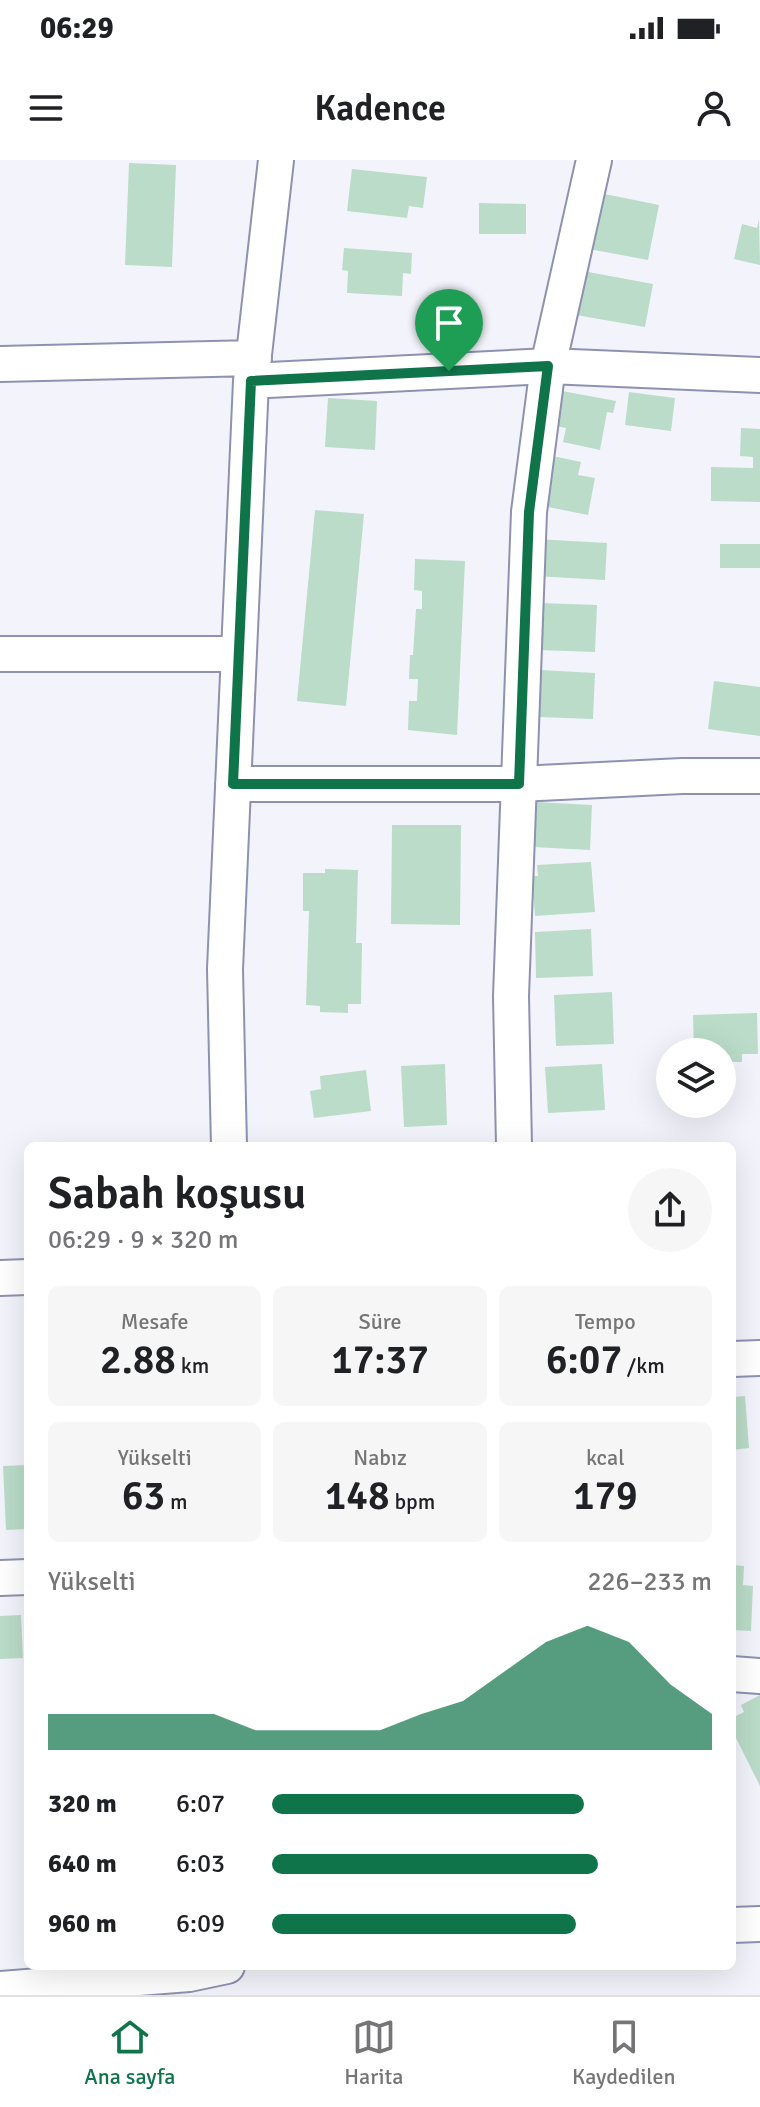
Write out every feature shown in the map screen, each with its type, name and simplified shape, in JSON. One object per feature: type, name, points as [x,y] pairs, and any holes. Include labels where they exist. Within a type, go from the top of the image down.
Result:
[{"type":"street","points":[[229,1142],[225,969],[252,369],[276,160]]},
{"type":"street","points":[[514,1142],[511,996],[529,512],[548,366],[594,160]]},
{"type":"street","points":[[0,364],[252,369],[548,366],[760,375]]},
{"type":"street","points":[[0,654],[239,654]]},
{"type":"street","points":[[233,784],[519,784],[682,776],[760,776]]},
{"type":"street","points":[[0,1278],[24,1277]]},
{"type":"street","points":[[736,1359],[760,1358]]},
{"type":"street","points":[[0,1578],[24,1577]]},
{"type":"street","points":[[736,1674],[760,1676]]},
{"type":"street","points":[[736,1925],[760,1924]]},
{"type":"street","points":[[0,1989],[208,1970]]},
{"type":"building","points":[[129,163],[176,165],[172,267],[125,265]]},
{"type":"building","points":[[352,169],[427,177],[423,208],[409,206],[407,218],[347,211]]},
{"type":"building","points":[[600,193],[659,205],[648,260],[589,249]]},
{"type":"building","points":[[479,203],[526,204],[526,234],[479,234]]},
{"type":"building","points":[[759,219],[760,265],[734,259],[742,224],[757,228]]},
{"type":"building","points":[[344,248],[412,253],[411,274],[403,273],[402,296],[347,293],[348,271],[342,270]]},
{"type":"building","points":[[583,271],[653,284],[645,327],[576,315]]},
{"type":"building","points":[[562,391],[616,401],[613,413],[607,412],[600,450],[563,442],[566,428],[556,426]]},
{"type":"building","points":[[629,392],[675,398],[671,431],[625,425]]},
{"type":"building","points":[[328,398],[377,401],[375,450],[325,447]]},
{"type":"building","points":[[741,428],[760,429],[760,502],[711,501],[711,467],[753,468],[753,457],[740,456]]},
{"type":"building","points":[[548,455],[581,462],[578,475],[595,478],[588,515],[538,505]]},
{"type":"building","points":[[315,510],[364,514],[346,706],[297,701]]},
{"type":"building","points":[[536,539],[607,543],[605,580],[534,576]]},
{"type":"building","points":[[720,544],[760,544],[760,568],[720,568]]},
{"type":"building","points":[[415,559],[465,561],[457,735],[408,730],[409,701],[417,701],[418,679],[409,679],[410,655],[413,655],[416,609],[422,609],[422,591],[414,590]]},
{"type":"building","points":[[540,603],[597,605],[595,652],[538,650]]},
{"type":"building","points":[[541,670],[595,673],[593,719],[539,717]]},
{"type":"building","points":[[714,681],[760,687],[760,736],[708,729]]},
{"type":"building","points":[[536,802],[592,805],[590,850],[533,847]]},
{"type":"building","points":[[392,825],[461,825],[460,925],[391,924]]},
{"type":"building","points":[[591,862],[595,912],[535,916],[532,876],[538,876],[537,865]]},
{"type":"building","points":[[325,869],[358,870],[356,943],[362,943],[361,1004],[348,1004],[348,1013],[320,1012],[320,1006],[306,1005],[309,911],[303,911],[303,873],[325,873]]},
{"type":"building","points":[[591,929],[593,976],[536,978],[535,932]]},
{"type":"building","points":[[612,992],[614,1044],[556,1046],[554,995]]},
{"type":"building","points":[[757,1013],[758,1054],[742,1054],[742,1062],[736,1062],[736,1038],[694,1038],[693,1015]]},
{"type":"building","points":[[445,1064],[447,1125],[404,1127],[401,1066]]},
{"type":"building","points":[[602,1064],[605,1110],[548,1113],[545,1067]]},
{"type":"building","points":[[366,1070],[371,1111],[314,1118],[310,1091],[321,1089],[320,1076]]},
{"type":"building","points":[[745,1396],[749,1448],[736,1450],[736,1397]]},
{"type":"building","points":[[24,1465],[24,1529],[6,1530],[3,1466]]},
{"type":"building","points":[[736,1565],[744,1566],[743,1585],[753,1586],[751,1631],[736,1630]]},
{"type":"building","points":[[21,1615],[23,1658],[0,1659],[0,1616]]},
{"type":"building","points":[[760,1695],[760,1786],[736,1738],[736,1716],[744,1712],[741,1705]]},
{"type":"route","points":[[548,366],[529,512],[519,784],[233,784],[251,381],[449,371],[548,366]]}]
